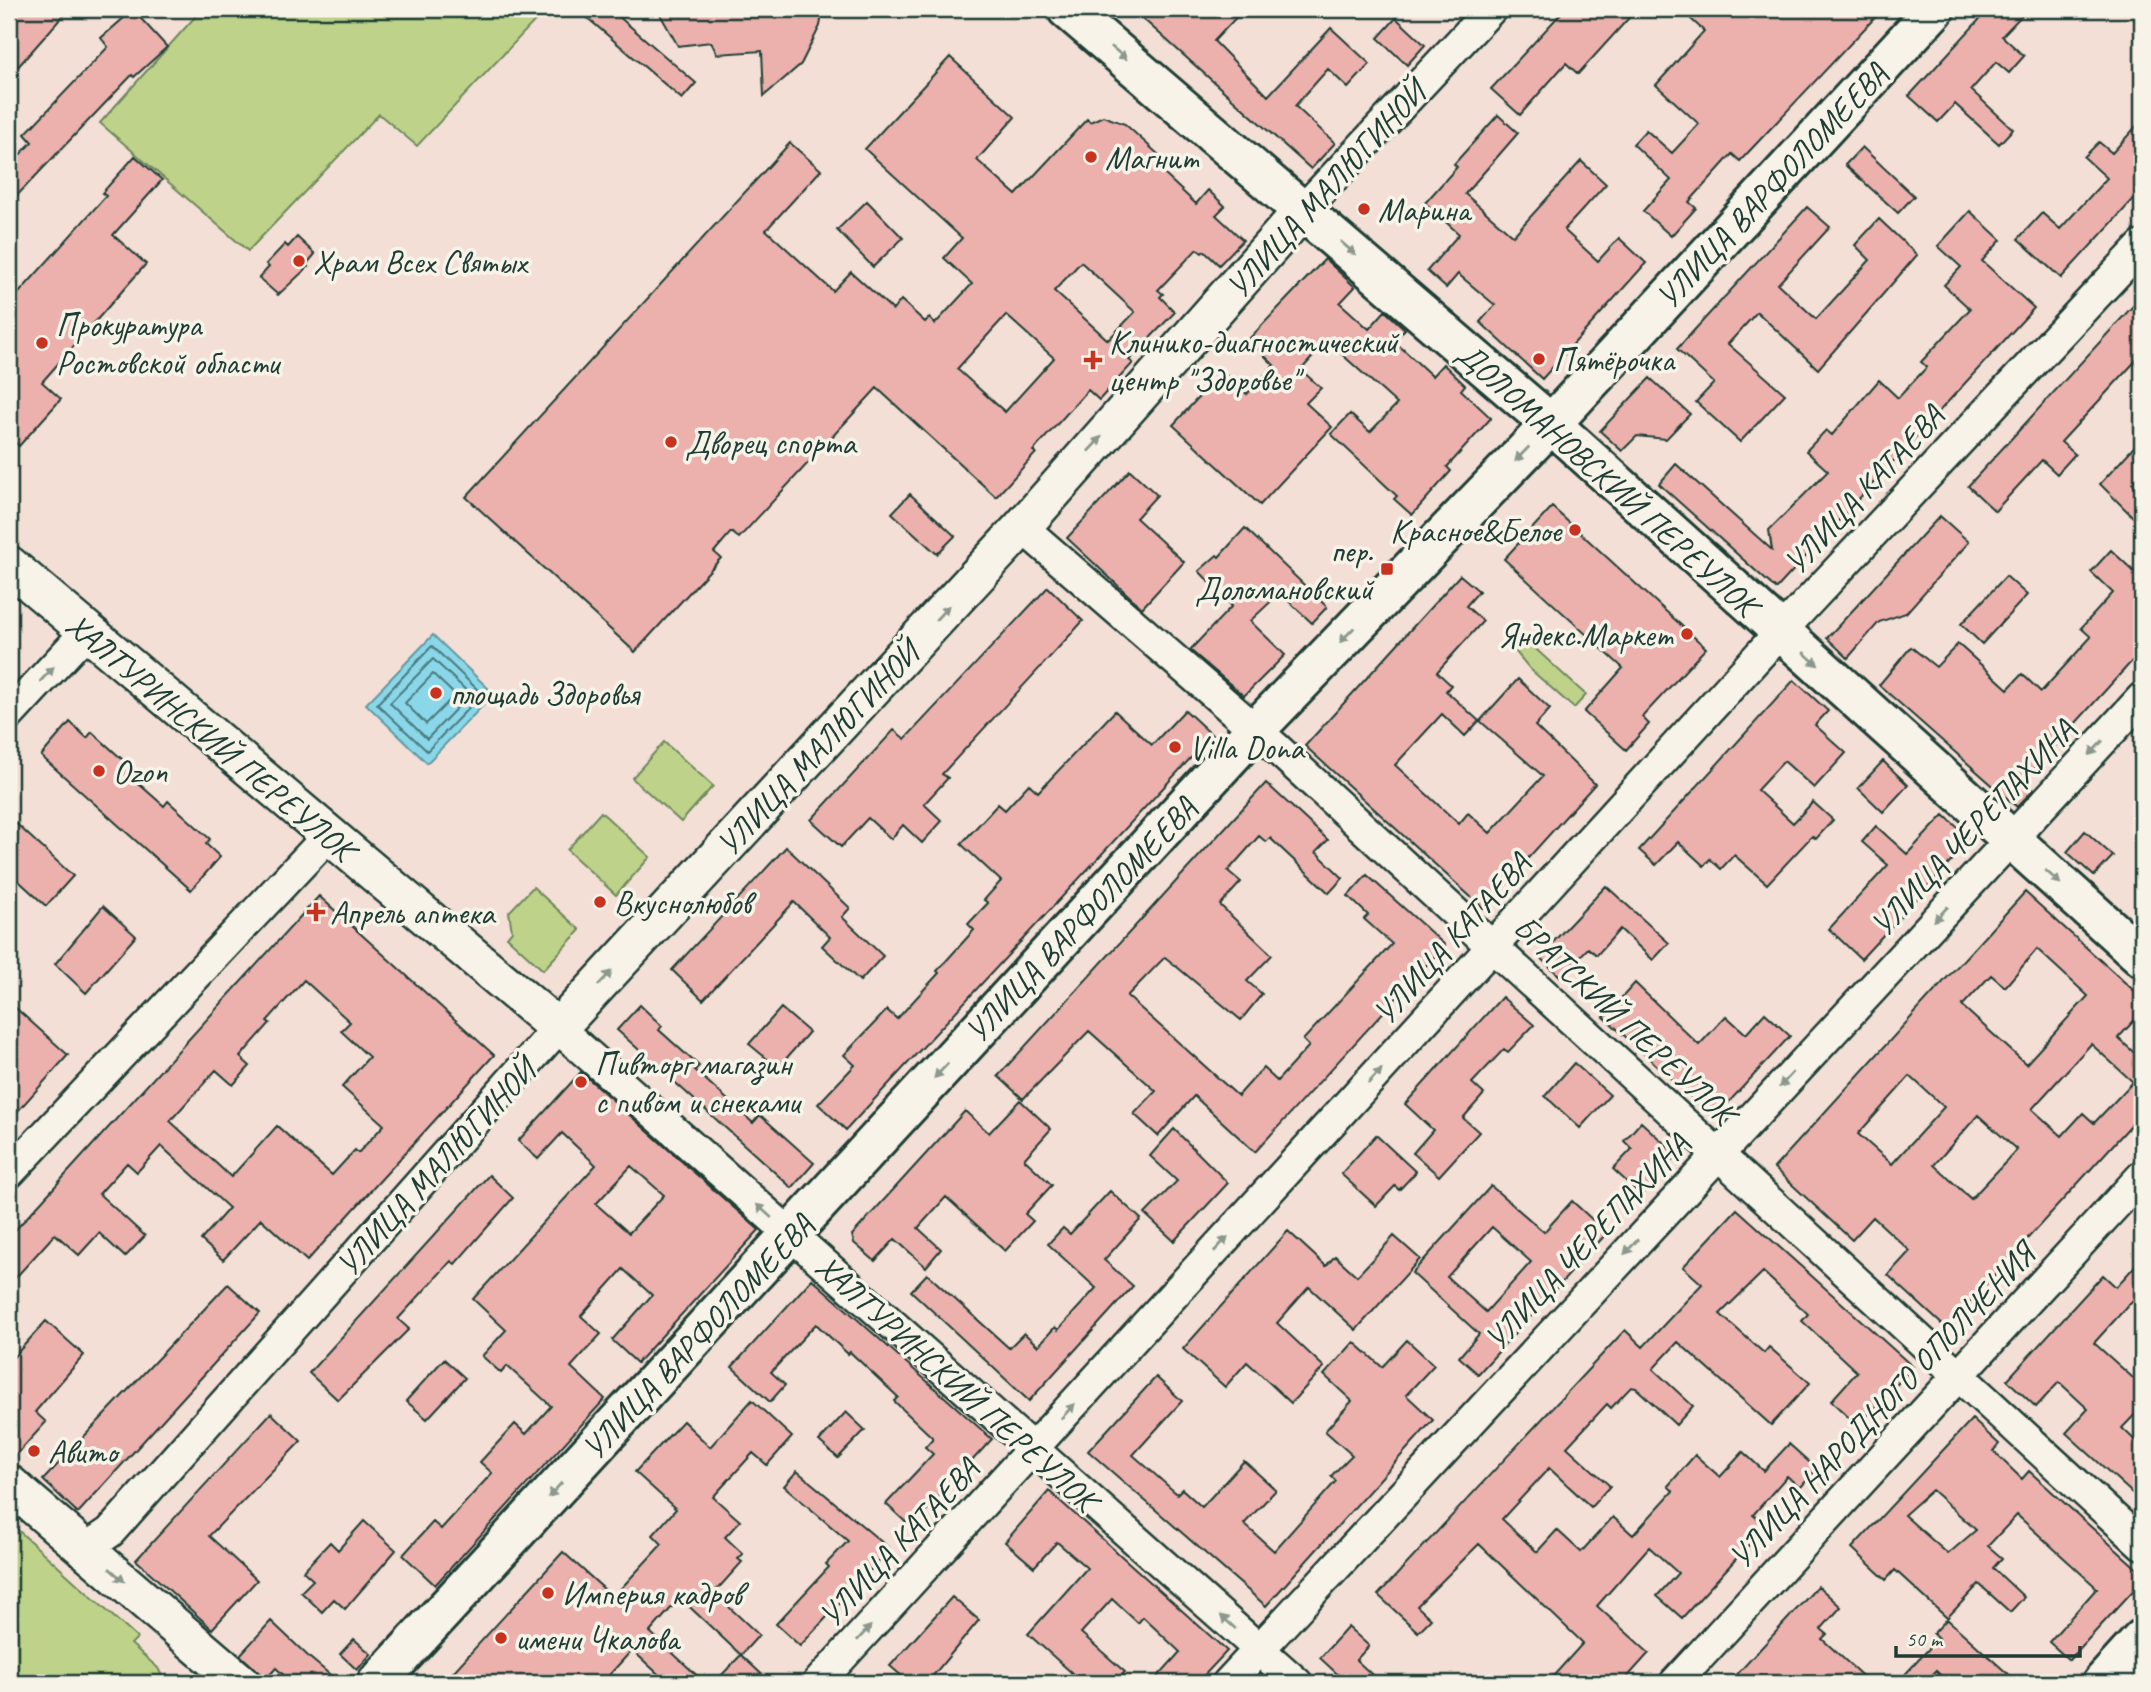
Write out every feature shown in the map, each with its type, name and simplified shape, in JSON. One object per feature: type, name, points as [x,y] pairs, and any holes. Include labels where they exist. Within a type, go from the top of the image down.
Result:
[{"type":"main road","name":"УЛИЦА ВАРФОЛОМЕЕВА","points":[[377,1683],[1255,730],[1551,424],[1935,9]]},
{"type":"main road","name":"ДОЛОМАНОВСКИЙ ПЕРЕУЛОК","points":[[1072,10],[1551,424],[2142,957]]},
{"type":"main road","points":[[2102,1683],[2142,1639]]},
{"type":"street","name":"УЛИЦА МАЛЮГИНОЙ","points":[[86,1549],[110,1532],[558,1028],[1022,527],[1304,209],[1491,9]]},
{"type":"street","name":"УЛИЦА КАТАЕВА","points":[[818,1683],[1781,632],[2142,246]]},
{"type":"street","name":"БРАТСКИЙ ПЕРЕУЛОК","points":[[1022,527],[1255,730],[2142,1544]]},
{"type":"street","name":"ХАЛТУРИНСКИЙ ПЕРЕУЛОК","points":[[9,565],[558,1028],[1297,1683]]},
{"type":"street","points":[[9,715],[86,632]]},
{"type":"street","name":"УЛИЦА ЧЕРЕПАХИНА","points":[[1228,1683],[2142,698]]},
{"type":"street","points":[[9,1173],[329,835]]},
{"type":"street","name":"УЛИЦА НАРОДНОГО ОПОЛЧЕНИЯ","points":[[1675,1683],[2142,1176]]},
{"type":"street","points":[[9,1483],[241,1683]]},
{"type":"green space","points":[[202,9],[546,9],[417,146],[379,114],[248,251],[100,123]]},
{"type":"green space","points":[[1515,630],[1586,695],[1574,708],[1530,669],[1506,640]]},
{"type":"green space","points":[[664,742],[713,786],[681,822],[632,778]]},
{"type":"green space","points":[[601,812],[650,857],[616,895],[567,850]]},
{"type":"green space","points":[[533,887],[580,930],[543,970],[507,937],[512,931],[509,912]]},
{"type":"green space","points":[[9,1522],[137,1638],[131,1644],[158,1668],[164,1680],[161,1683],[9,1683]]},
{"type":"water","points":[[433,635],[494,694],[427,763],[366,704]]},
{"type":"building","points":[[9,9],[69,9],[9,77]]},
{"type":"building","points":[[577,9],[610,9],[696,83],[682,99]]},
{"type":"building","points":[[657,9],[823,9],[820,26],[801,64],[764,96],[762,51],[717,54],[711,42],[678,46]]},
{"type":"building","points":[[1132,9],[1244,9],[1214,41],[1268,96],[1331,28],[1370,64],[1348,88],[1328,69],[1295,106],[1335,143],[1311,169]]},
{"type":"building","points":[[1565,9],[1637,9],[1578,74],[1566,63],[1520,115],[1491,89]]},
{"type":"building","points":[[1680,9],[1883,9],[1740,161],[1732,154],[1689,202],[1696,208],[1671,236],[1643,211],[1671,180],[1633,144],[1646,130],[1672,153],[1699,124],[1656,85],[1704,31]]},
{"type":"building","points":[[1989,9],[2028,9],[2002,36],[2024,56],[2009,73],[1996,62],[1971,90],[2013,129],[1999,144],[1955,104],[1938,122],[1909,96]]},
{"type":"building","points":[[133,10],[167,47],[134,77],[132,75],[9,204],[9,166],[32,142],[25,134],[108,47],[101,38]]},
{"type":"building","points":[[1396,18],[1425,45],[1407,65],[1378,38]]},
{"type":"building","points":[[950,57],[1015,117],[977,160],[1016,195],[1087,119],[1090,122],[1103,116],[1125,124],[1170,165],[1163,173],[1196,204],[1208,190],[1225,206],[1216,215],[1243,240],[1219,265],[1204,251],[1202,253],[1197,249],[1158,290],[1163,294],[1160,297],[1175,312],[1129,360],[1133,363],[1099,400],[1088,390],[996,497],[877,388],[739,538],[731,532],[714,552],[721,558],[635,652],[466,497],[790,143],[821,170],[766,230],[833,291],[851,272],[893,310],[901,300],[925,322],[929,318],[935,324],[972,284],[944,258],[962,238],[865,149]],"holes":[[[1081,262],[1135,312],[1108,340],[1054,291]],[[1006,315],[1054,358],[1005,412],[957,369]]]},
{"type":"building","points":[[1498,115],[1518,133],[1465,194],[1513,236],[1581,161],[1606,184],[1564,230],[1598,261],[1619,238],[1646,263],[1542,379],[1480,322],[1495,305],[1458,274],[1446,288],[1427,271],[1459,234],[1425,203],[1457,167],[1454,164]]},
{"type":"building","points":[[2142,120],[2142,190],[2061,278],[2018,239],[2042,213],[2060,229],[2107,178],[2084,157],[2099,142],[2112,153]]},
{"type":"building","points":[[1862,147],[1914,196],[1898,213],[1845,165]]},
{"type":"building","name":"Прокуратура Ростовской области","points":[[135,156],[162,180],[113,235],[146,264],[42,382],[61,399],[19,446],[9,437],[9,304],[106,196],[102,193]]},
{"type":"building","points":[[867,201],[903,238],[873,267],[837,230]]},
{"type":"building","points":[[1807,207],[1830,227],[1778,284],[1816,319],[1870,260],[1855,245],[1879,219],[1917,255],[1818,369],[1757,312],[1728,344],[1785,394],[1740,442],[1696,402],[1714,383],[1677,349]]},
{"type":"building","points":[[1970,211],[2001,240],[1982,261],[2034,308],[1776,589],[1659,484],[1676,464],[1772,550],[1769,530],[1828,471],[1806,451],[1826,430],[1832,435],[1879,380],[1898,398],[1927,367],[1921,362],[1970,309],[1944,285],[1961,267],[1938,246]]},
{"type":"building","points":[[297,237],[315,254],[306,265],[308,267],[278,295],[259,278],[269,267],[266,264],[285,244],[288,247]]},
{"type":"building","points":[[1325,259],[1355,287],[1340,303],[1369,329],[1385,311],[1405,329],[1394,341],[1432,376],[1443,364],[1465,385],[1461,390],[1491,418],[1447,467],[1451,471],[1412,515],[1394,499],[1397,496],[1331,434],[1350,414],[1370,432],[1397,404],[1327,341],[1301,370],[1321,388],[1306,403],[1332,427],[1260,505],[1173,425],[1222,372],[1247,394],[1274,365],[1248,340]]},
{"type":"building","points":[[2142,296],[2142,354],[2061,442],[2075,454],[2057,474],[2042,460],[1995,511],[1968,486]]},
{"type":"building","points":[[1650,378],[1690,414],[1666,439],[1637,436],[1622,451],[1600,431]]},
{"type":"building","points":[[2142,438],[2142,472],[2132,483],[2136,487],[2142,480],[2142,526],[2100,484]]},
{"type":"building","points":[[1130,470],[1157,495],[1136,518],[1184,562],[1142,608],[1067,538]]},
{"type":"building","points":[[910,494],[955,536],[937,554],[892,513]]},
{"type":"building","points":[[1552,507],[1706,648],[1642,717],[1649,724],[1626,750],[1584,712],[1623,668],[1504,559]]},
{"type":"building","points":[[1940,516],[1969,542],[1906,613],[1879,622],[1848,658],[1827,638]]},
{"type":"building","points":[[1245,528],[1327,607],[1312,623],[1280,593],[1250,621],[1285,655],[1244,696],[1190,650],[1232,606],[1199,571],[1217,555],[1219,557]]},
{"type":"building","points":[[2111,550],[2142,579],[2142,650],[2024,780],[2034,789],[2017,807],[1879,685],[1911,647],[1936,667],[1958,644],[2008,689],[2022,674],[2041,692],[2091,637],[2081,628],[2113,593],[2091,572]]},
{"type":"building","points":[[1460,575],[1479,591],[1466,606],[1483,621],[1437,672],[1451,685],[1446,691],[1479,721],[1465,736],[1442,714],[1395,765],[1459,824],[1468,813],[1490,833],[1543,776],[1480,721],[1518,679],[1550,709],[1535,726],[1595,784],[1483,908],[1305,746]]},
{"type":"building","points":[[2006,576],[2027,595],[1982,644],[1961,624]]},
{"type":"building","points":[[1048,587],[1083,621],[942,774],[948,778],[924,804],[942,821],[922,843],[903,825],[891,839],[868,818],[841,847],[811,820],[894,730],[905,739]]},
{"type":"building","points":[[1794,680],[1828,711],[1815,725],[1846,753],[1814,788],[1784,761],[1757,790],[1793,823],[1813,802],[1833,820],[1816,839],[1812,836],[1767,884],[1734,855],[1721,869],[1710,859],[1704,866],[1678,842],[1656,865],[1639,850]]},
{"type":"building","points":[[1185,710],[1212,735],[846,1130],[818,1104],[855,1065],[844,1055],[887,1010],[897,1019],[939,973],[937,971],[974,930],[968,924],[988,903],[984,900],[1001,881],[961,844],[998,804],[1005,810],[1029,784],[1038,792],[1115,711],[1152,745]]},
{"type":"building","points":[[70,722],[87,738],[92,732],[134,770],[130,776],[164,806],[168,801],[210,839],[206,844],[220,857],[191,890],[41,756]]},
{"type":"building","points":[[1883,761],[1908,785],[1883,812],[1858,788]]},
{"type":"building","points":[[1266,783],[1328,840],[1316,852],[1343,878],[1329,893],[1270,838],[1266,842],[1259,836],[1228,871],[1241,882],[1220,905],[1272,955],[1247,981],[1262,994],[1241,1020],[1165,957],[1127,996],[1238,1096],[1263,1068],[1277,1081],[1309,1046],[1303,1040],[1392,944],[1364,919],[1368,915],[1348,896],[1367,875],[1445,945],[1255,1152],[1194,1096],[1158,1136],[1134,1114],[1156,1091],[1089,1031],[1023,1099],[998,1076]]},
{"type":"building","points":[[1944,815],[1971,840],[1861,959],[1829,929],[1888,865],[1862,842],[1876,826],[1907,854]]},
{"type":"building","points":[[9,817],[73,876],[46,906],[9,872]]},
{"type":"building","points":[[2085,831],[2113,856],[2094,876],[2067,852]]},
{"type":"building","points":[[786,847],[850,908],[842,917],[883,956],[860,981],[822,946],[830,937],[794,902],[703,1000],[672,970]]},
{"type":"building","points":[[1606,886],[1669,943],[1653,960],[1620,929],[1597,955],[1588,948],[1561,977],[1539,957]]},
{"type":"building","points":[[2025,892],[2142,998],[2142,1012],[2118,1038],[2142,1060],[2142,1113],[1946,1328],[1888,1275],[1910,1251],[1873,1217],[1852,1240],[1774,1168]],"holes":[[[2037,949],[2088,996],[2026,1064],[1962,1006],[1991,975],[2005,987]],[[2091,1044],[2133,1082],[2094,1123],[2083,1113],[2062,1136],[2032,1109]],[[1910,1076],[1944,1107],[1892,1164],[1858,1134]],[[1978,1115],[2017,1150],[1971,1199],[1934,1165]]]},
{"type":"building","points":[[319,896],[494,1055],[307,1261],[261,1219],[223,1260],[201,1240],[229,1208],[161,1146],[137,1172],[127,1163],[99,1194],[145,1236],[125,1257],[99,1233],[79,1255],[55,1234],[9,1285],[9,1237]],"holes":[[[304,980],[350,1022],[341,1031],[369,1057],[342,1087],[384,1125],[358,1153],[355,1150],[332,1175],[277,1126],[231,1177],[170,1121],[216,1070],[233,1085],[250,1066],[240,1057],[270,1023],[267,1021]]]},
{"type":"building","points":[[103,906],[136,936],[86,993],[55,964]]},
{"type":"building","points":[[1635,983],[1699,1045],[1726,1016],[1746,1034],[1765,1013],[1790,1036],[1714,1118],[1604,1017]]},
{"type":"building","points":[[1502,997],[1534,1025],[1508,1052],[1504,1049],[1472,1083],[1484,1094],[1463,1118],[1479,1132],[1439,1176],[1413,1153],[1433,1130],[1405,1104]]},
{"type":"building","points":[[9,1002],[68,1055],[9,1121]]},
{"type":"building","points":[[640,1005],[662,1026],[659,1030],[699,1066],[695,1070],[753,1123],[760,1115],[814,1163],[792,1188],[617,1030]]},
{"type":"building","points":[[781,1008],[809,1032],[778,1068],[749,1044]]},
{"type":"building","points":[[1574,1063],[1610,1095],[1580,1128],[1545,1096]]},
{"type":"building","points":[[581,1072],[759,1230],[637,1363],[612,1340],[652,1295],[623,1269],[581,1316],[601,1334],[571,1367],[605,1399],[435,1585],[403,1555],[433,1522],[441,1529],[492,1473],[480,1462],[515,1424],[526,1434],[551,1406],[507,1366],[501,1373],[482,1356],[506,1330],[473,1299],[596,1165],[562,1133],[538,1159],[518,1141]],"holes":[[[631,1166],[664,1195],[629,1233],[596,1204]]]},
{"type":"building","points":[[1020,1100],[1051,1129],[1024,1159],[1052,1185],[1025,1214],[1033,1221],[1005,1251],[946,1197],[918,1228],[941,1249],[926,1267],[895,1239],[875,1261],[854,1243],[852,1235],[965,1111],[989,1133]]},
{"type":"building","points":[[1641,1122],[1677,1155],[1641,1195],[1613,1169],[1632,1149],[1624,1141]]},
{"type":"building","points":[[1174,1129],[1228,1183],[1174,1241],[1145,1214],[1177,1181],[1150,1156]]},
{"type":"building","points":[[1376,1135],[1416,1172],[1399,1190],[1395,1186],[1376,1206],[1341,1174]]},
{"type":"building","points":[[489,1175],[513,1198],[455,1264],[451,1261],[398,1319],[409,1329],[338,1400],[309,1373]]},
{"type":"building","points":[[1491,1186],[1544,1232],[1572,1201],[1607,1233],[1478,1374],[1459,1357],[1479,1334],[1412,1273]],"holes":[[[1492,1227],[1531,1262],[1486,1312],[1447,1277]]]},
{"type":"building","points":[[1110,1191],[1141,1219],[1104,1260],[1133,1286],[1029,1401],[911,1291],[927,1274],[1009,1348],[1024,1333],[1038,1346],[1055,1327],[1058,1330],[1096,1288],[1048,1244],[1063,1228],[1070,1234]]},
{"type":"building","points":[[1737,1209],[1913,1367],[1858,1426],[1831,1401],[1857,1372],[1802,1321],[1808,1314],[1763,1272],[1720,1314],[1764,1353],[1769,1347],[1810,1383],[1771,1425],[1678,1342],[1653,1369],[1693,1406],[1676,1425],[1636,1388],[1631,1387],[1611,1408],[1607,1404],[1567,1447],[1610,1486],[1591,1507],[1549,1468],[1502,1519],[1537,1552],[1557,1530],[1581,1552],[1613,1517],[1633,1535],[1673,1491],[1668,1486],[1695,1455],[1720,1477],[1743,1452],[1764,1471],[1789,1444],[1817,1469],[1800,1488],[1787,1476],[1753,1515],[1766,1526],[1682,1618],[1657,1596],[1678,1573],[1649,1547],[1597,1606],[1649,1653],[1622,1683],[1547,1683],[1583,1643],[1479,1544],[1417,1606],[1431,1619],[1418,1632],[1378,1595],[1625,1330],[1643,1347],[1702,1284],[1683,1267]]},
{"type":"building","points":[[1288,1231],[1326,1266],[1335,1256],[1357,1276],[1394,1236],[1420,1259],[1356,1330],[1309,1287],[1277,1323],[1324,1367],[1291,1403],[1247,1362],[1225,1387],[1183,1349]]},
{"type":"building","points":[[2142,1258],[2142,1290],[2094,1343],[2142,1386],[2142,1407],[2122,1428],[2142,1447],[2142,1502],[2066,1433],[2088,1409],[2059,1382],[2036,1407],[2007,1380],[2103,1275],[2116,1287]]},
{"type":"building","points":[[812,1279],[992,1439],[911,1527],[886,1504],[933,1454],[925,1447],[933,1438],[894,1401],[898,1397],[850,1352],[848,1354],[816,1324],[771,1372],[785,1385],[770,1402],[732,1367]]},
{"type":"building","points":[[228,1284],[260,1313],[78,1513],[43,1480]]},
{"type":"building","points":[[46,1321],[84,1355],[35,1412],[46,1422],[9,1463],[9,1362]]},
{"type":"building","points":[[1407,1340],[1434,1365],[1406,1395],[1433,1420],[1266,1606],[1088,1451],[1156,1377],[1182,1401],[1133,1455],[1177,1494],[1182,1489],[1202,1507],[1244,1461],[1276,1490],[1244,1524],[1274,1551],[1336,1481],[1331,1476],[1352,1455],[1325,1431],[1352,1401],[1324,1375],[1354,1342],[1382,1367]]},
{"type":"building","points":[[444,1359],[465,1378],[427,1419],[406,1401]]},
{"type":"building","points":[[752,1400],[792,1437],[767,1465],[753,1453],[713,1497],[740,1521],[725,1537],[743,1554],[738,1559],[742,1562],[714,1593],[759,1635],[741,1655],[680,1598],[650,1632],[705,1683],[668,1683],[632,1650],[602,1683],[443,1683],[563,1552],[613,1597],[662,1544],[653,1535],[676,1509],[635,1472],[683,1421],[710,1447]]},
{"type":"building","points":[[846,1412],[865,1430],[838,1458],[819,1441]]},
{"type":"building","points":[[271,1413],[301,1441],[209,1536],[257,1580],[212,1629],[136,1560]]},
{"type":"building","points":[[1972,1419],[1999,1444],[1993,1451],[2022,1479],[2029,1471],[2142,1573],[2142,1581],[2069,1660],[2049,1642],[2097,1588],[2017,1515],[1988,1546],[2002,1558],[1993,1568],[2024,1597],[2010,1612],[1979,1584],[1947,1618],[1895,1570],[1886,1580],[1852,1548]],"holes":[[[1932,1490],[1976,1530],[1948,1554],[1904,1515]]]},
{"type":"building","points":[[797,1471],[890,1549],[800,1646],[776,1624],[829,1567],[826,1564],[848,1541],[784,1486]]},
{"type":"building","points":[[1049,1491],[1227,1651],[1197,1683],[1152,1683],[1180,1652],[1143,1617],[1138,1623],[1112,1599],[1081,1633],[1125,1672],[1115,1683],[1063,1683],[1072,1673],[1028,1634],[1087,1568],[1057,1542],[1034,1567],[1005,1542]]},
{"type":"building","points":[[364,1521],[396,1550],[345,1609],[334,1599],[322,1612],[301,1592],[313,1580],[303,1571],[330,1542],[338,1550]]},
{"type":"building","points":[[1818,1586],[1841,1607],[1821,1629],[1827,1634],[1822,1639],[1870,1683],[1729,1683]]},
{"type":"building","points":[[952,1597],[979,1620],[927,1683],[910,1683],[890,1666]]},
{"type":"building","points":[[1947,1619],[2018,1683],[1949,1683],[1936,1671],[1924,1683],[1897,1683],[1938,1639],[1933,1634]]},
{"type":"building","points":[[271,1621],[340,1683],[292,1683],[276,1668],[266,1679],[240,1655]]},
{"type":"building","points":[[1348,1627],[1369,1646],[1356,1660],[1381,1683],[1347,1683],[1320,1658]]},
{"type":"building","points":[[354,1639],[371,1654],[357,1670],[340,1654]]},
{"type":"building","points":[[741,1655],[771,1683],[714,1683]]},
{"type":"place","name":"Магнит","points":[[1091,157]]},
{"type":"place","name":"Марина","points":[[1364,209]]},
{"type":"place","name":"Храм Всех Святых","points":[[299,261]]},
{"type":"place","name":"Прокуратура Ростовской области","points":[[42,343]]},
{"type":"place","name":"Пятёрочка","points":[[1539,359]]},
{"type":"place","name":"Клинико-диагностический центр \"Здоровье\"","points":[[1093,360]]},
{"type":"place","name":"Дворец спорта","points":[[671,442]]},
{"type":"place","name":"Красное&Белое","points":[[1575,530]]},
{"type":"place","name":"пер. Доломановский","points":[[1387,569]]},
{"type":"place","name":"Яндекс.Маркет","points":[[1687,634]]},
{"type":"place","name":"площадь Здоровья","points":[[436,693]]},
{"type":"place","name":"Villa Dona","points":[[1175,747]]},
{"type":"place","name":"Ozon","points":[[99,771]]},
{"type":"place","name":"Вкуснолюбов","points":[[600,902]]},
{"type":"place","name":"Апрель аптека","points":[[316,912]]},
{"type":"place","name":"Пивторг магазин с пивом и снеками","points":[[581,1082]]},
{"type":"place","name":"Авито","points":[[34,1451]]},
{"type":"place","name":"Империя кадров","points":[[548,1593]]},
{"type":"place","name":"имени Чкалова","points":[[501,1638]]}]
